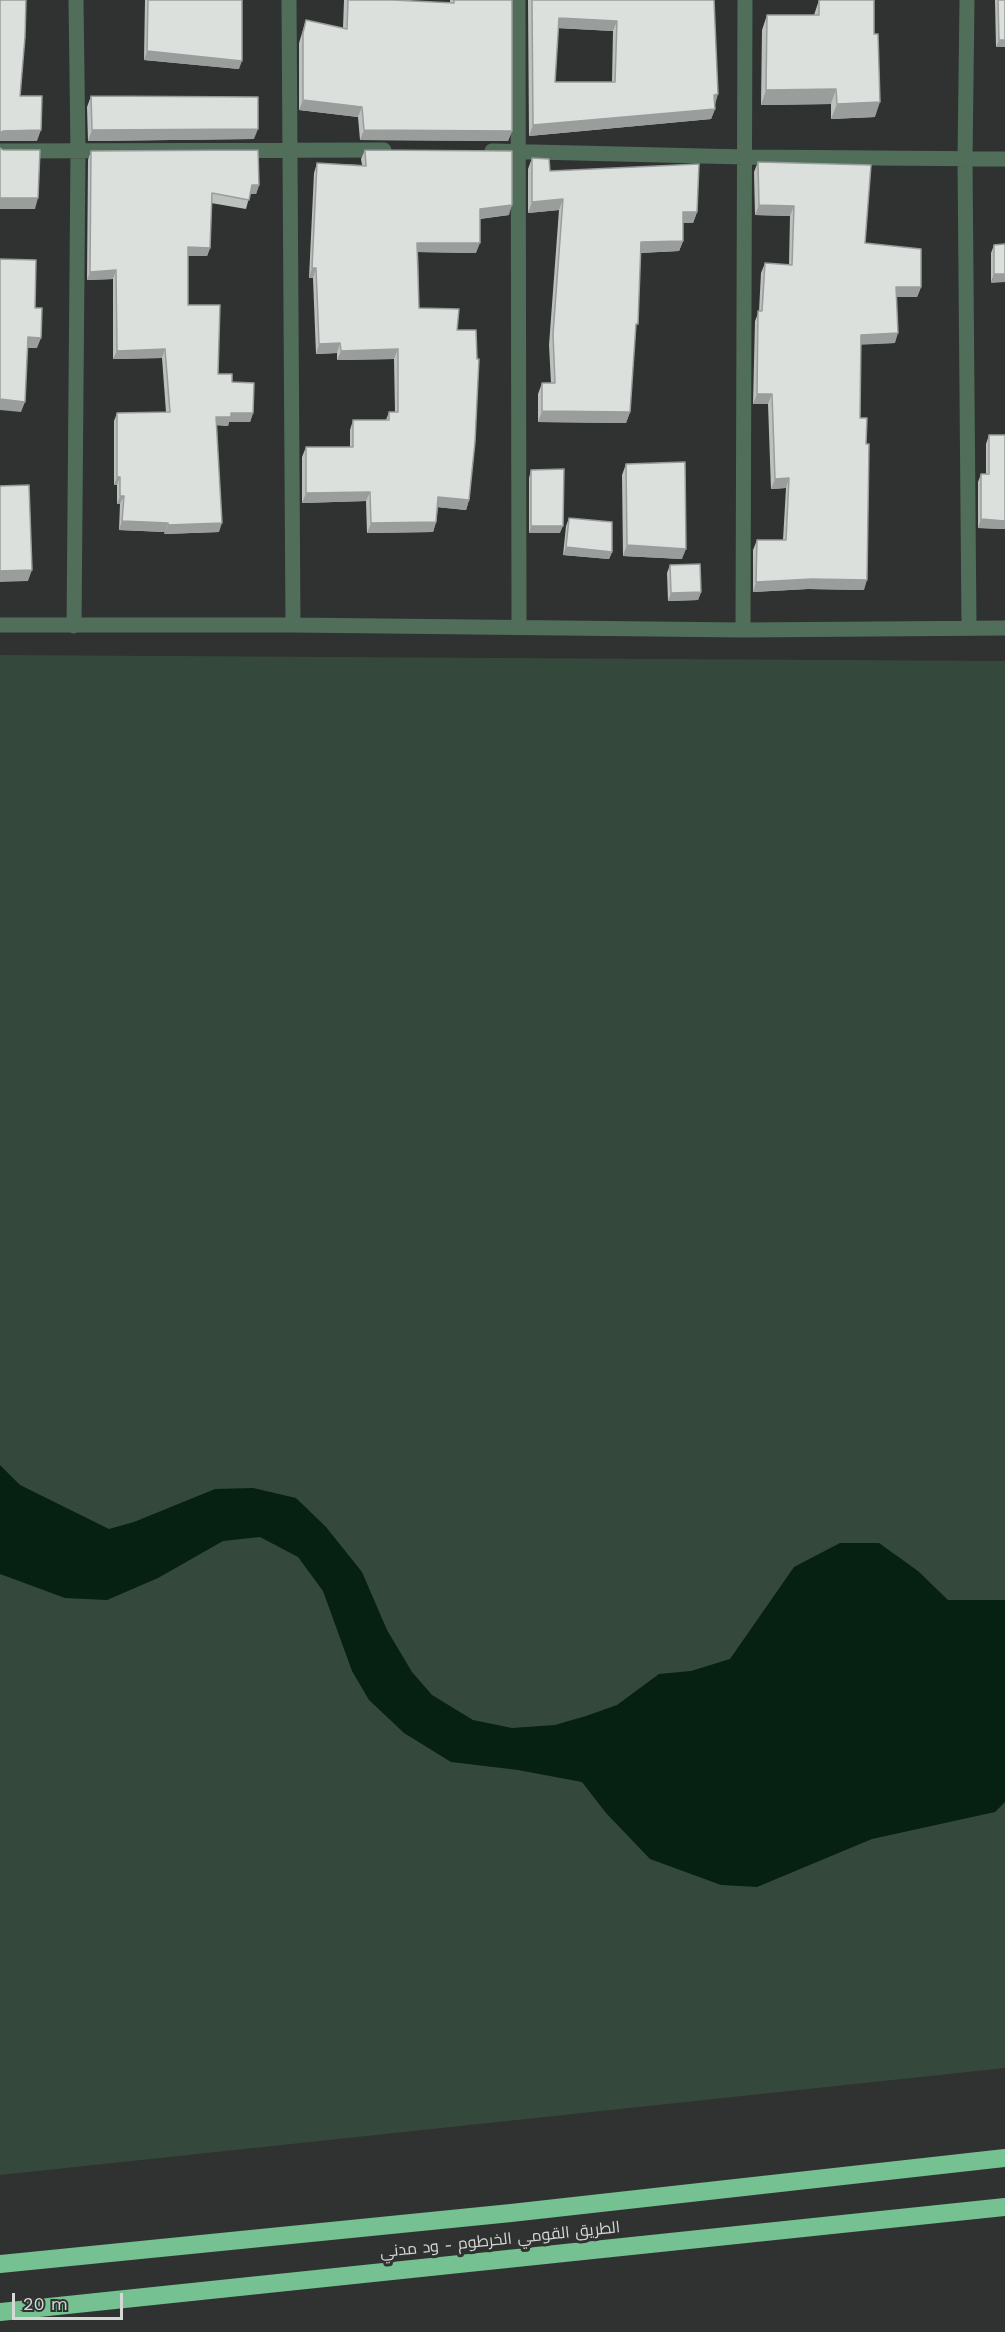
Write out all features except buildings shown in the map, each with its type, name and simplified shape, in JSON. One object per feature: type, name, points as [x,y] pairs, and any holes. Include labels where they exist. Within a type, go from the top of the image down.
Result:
[{"type":"highway","name":"الطريق القومي الخرطوم - ود مدني","points":[[0,2264],[511,2213],[1005,2158]]},
{"type":"highway","name":"الطريق القومي الخرطوم - ود مدني","points":[[0,2312],[1005,2207]]},
{"type":"street","points":[[74,626],[78,151],[76,0]]},
{"type":"street","points":[[289,0],[293,625]]},
{"type":"street","points":[[518,0],[519,626]]},
{"type":"street","points":[[742,630],[745,0]]},
{"type":"street","points":[[967,0],[965,160],[969,627]]},
{"type":"street","points":[[0,150],[403,150]]},
{"type":"street","points":[[472,151],[745,157],[1005,159]]},
{"type":"street","points":[[0,625],[519,626],[742,630],[1005,628]]},
{"type":"shaded area","points":[[0,655],[1005,661],[1005,2068],[0,2175]]},
{"type":"shaded area","points":[[0,1465],[20,1485],[109,1529],[134,1522],[215,1489],[253,1488],[296,1498],[326,1527],[362,1572],[387,1630],[412,1672],[432,1695],[473,1720],[512,1728],[555,1725],[586,1716],[617,1705],[659,1674],[691,1671],[730,1659],[794,1567],[840,1543],[879,1543],[918,1571],[948,1600],[1005,1600],[1005,1802],[995,1812],[872,1839],[757,1887],[721,1885],[650,1859],[606,1813],[582,1782],[518,1770],[451,1762],[404,1733],[369,1700],[352,1671],[323,1591],[298,1557],[260,1537],[223,1541],[158,1578],[107,1600],[65,1598],[0,1574]]}]
